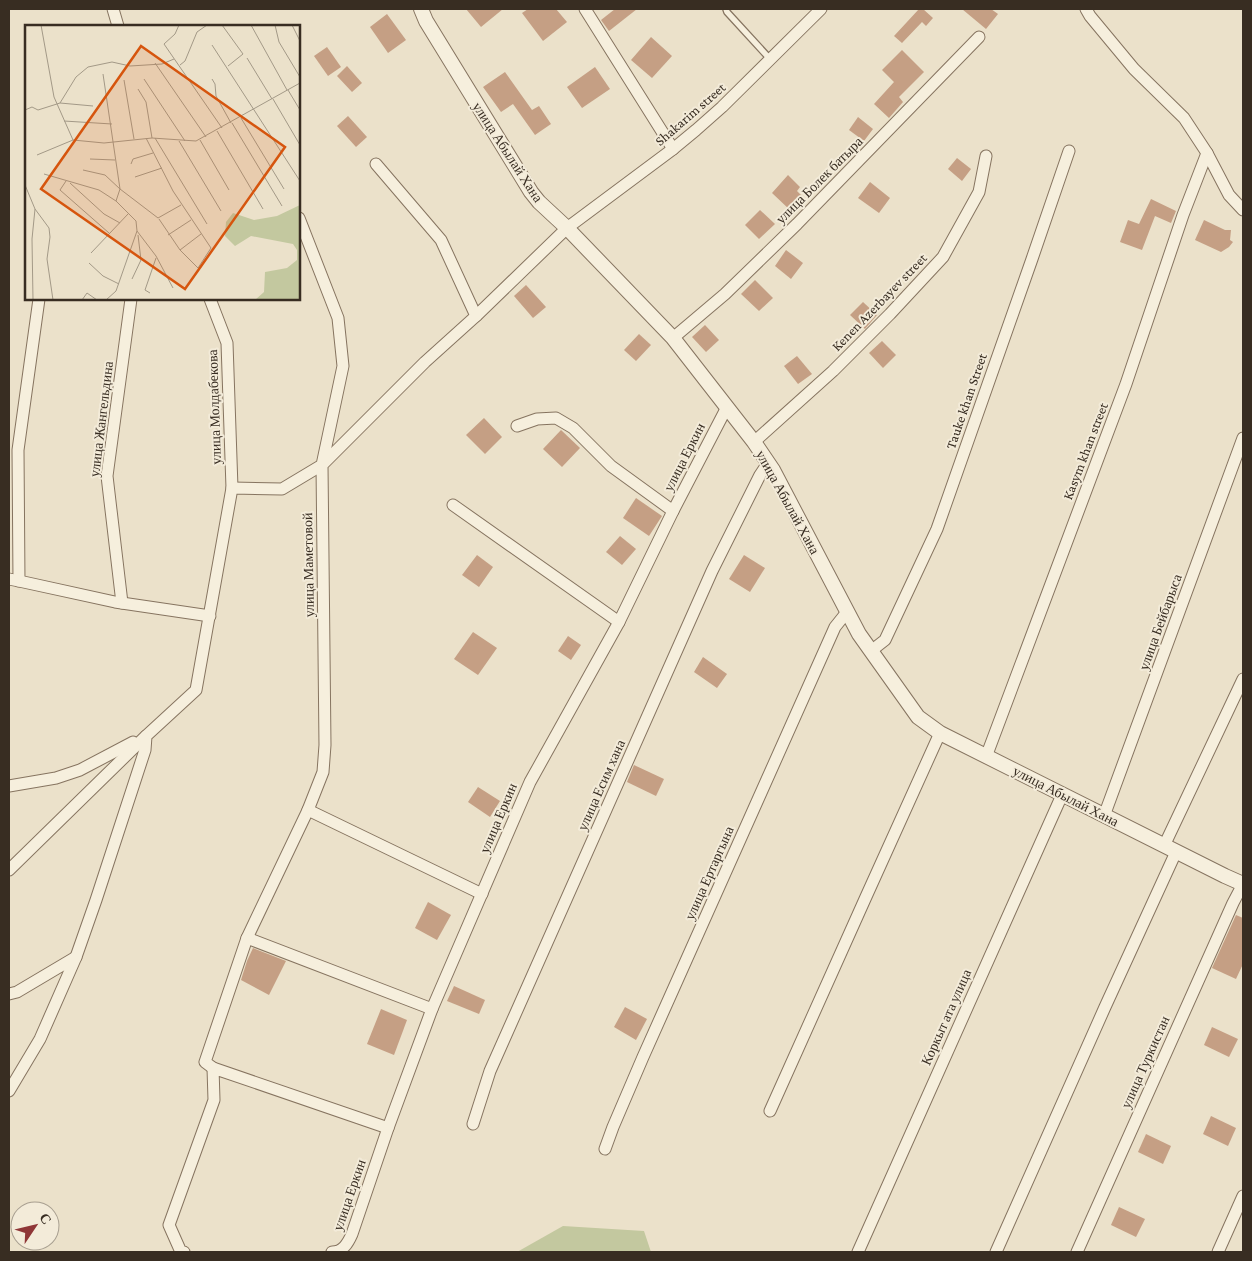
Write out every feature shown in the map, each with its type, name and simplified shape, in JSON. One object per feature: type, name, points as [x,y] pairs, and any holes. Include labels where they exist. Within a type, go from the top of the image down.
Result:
[{"type":"street","points":[[113,9],[118,25]]},
{"type":"street","name":"улица Абылай Хана","points":[[421,9],[426,21],[525,183],[539,202],[567,228],[673,338],[754,442],[768,463],[859,634],[918,717],[940,734],[1243,884]]},
{"type":"street","points":[[585,9],[673,150]]},
{"type":"street","name":"Shakarim street","points":[[567,228],[673,150],[722,107],[821,9]]},
{"type":"street","points":[[1086,9],[1134,68],[1184,118],[1207,153],[1229,195],[1243,210]]},
{"type":"street","name":"улица Болек батыра","points":[[673,338],[725,294],[797,224],[979,37]]},
{"type":"street","name":"Tauke khan Street","points":[[871,651],[885,640],[937,529],[1069,151]]},
{"type":"street","name":"Kasym khan street","points":[[986,757],[1126,384],[1183,215],[1207,153]]},
{"type":"street","name":"Kenen Azerbayev street","points":[[754,442],[832,371],[890,314],[943,257],[979,192],[986,156]]},
{"type":"street","points":[[376,164],[441,240],[476,316]]},
{"type":"street","name":"улица Маметовой","points":[[213,1068],[205,1062],[247,938],[308,810],[323,772],[325,745],[322,465],[343,366],[338,318],[300,221]]},
{"type":"street","points":[[232,488],[282,489],[322,465],[425,362],[476,316],[567,228]]},
{"type":"street","points":[[38,300],[18,450],[14,580],[122,603],[210,616]]},
{"type":"street","name":"улица Жангельдина","points":[[122,603],[108,476],[131,300]]},
{"type":"street","name":"улица Молдабекова","points":[[146,736],[196,690],[232,488],[227,343],[210,300]]},
{"type":"street","name":"улица Еркин","points":[[332,1252],[337,1252],[346,1246],[352,1234],[388,1128],[432,1009],[530,782],[619,622],[727,407]]},
{"type":"street","points":[[517,426],[537,419],[556,418],[573,428],[611,466],[674,511]]},
{"type":"street","name":"улица Бейбарыса","points":[[1104,816],[1243,438]]},
{"type":"street","name":"улица Есим хана","points":[[473,1124],[490,1071],[712,571],[760,475],[768,463]]},
{"type":"street","points":[[452,505],[619,622]]},
{"type":"street","name":"улица Ертаргына","points":[[606,1150],[613,1127],[643,1057],[835,627],[847,612]]},
{"type":"street","points":[[996,1252],[1105,1007],[1243,679]]},
{"type":"street","points":[[770,1111],[940,734]]},
{"type":"street","points":[[9,786],[56,778],[80,770],[146,736]]},
{"type":"street","points":[[9,870],[146,736]]},
{"type":"street","points":[[9,1091],[40,1039],[76,957],[145,750],[146,736]]},
{"type":"street","name":"Коркыт ата улица","points":[[858,1252],[1062,795]]},
{"type":"street","points":[[308,810],[482,894]]},
{"type":"street","name":"улица Туркистан","points":[[1077,1252],[1184,1010],[1243,884]]},
{"type":"street","points":[[247,938],[432,1009]]},
{"type":"street","points":[[9,994],[17,992],[76,957]]},
{"type":"street","points":[[182,1252],[170,1225],[214,1100],[213,1068],[388,1128]]},
{"type":"street","points":[[1218,1252],[1243,1196]]},
{"type":"lane","points":[[726,9],[770,59]]},
{"type":"green space","points":[[563,1226],[644,1231],[651,1252],[517,1252]]},
{"type":"building","points":[[466,9],[503,9],[481,27]]},
{"type":"building","points":[[528,9],[556,9],[567,22],[543,41],[522,13]]},
{"type":"building","points":[[615,9],[637,9],[609,31],[601,20]]},
{"type":"building","points":[[919,9],[923,9],[933,18],[926,26],[922,22],[902,43],[894,36]]},
{"type":"building","points":[[962,9],[991,9],[998,14],[986,29]]},
{"type":"building","points":[[387,14],[406,40],[388,53],[370,27]]},
{"type":"building","points":[[651,37],[672,56],[652,78],[631,60]]},
{"type":"building","points":[[327,47],[341,67],[328,76],[314,56]]},
{"type":"building","points":[[902,50],[924,72],[899,97],[903,102],[889,118],[874,104],[894,82],[882,70]]},
{"type":"building","points":[[347,66],[362,83],[352,92],[337,76]]},
{"type":"building","points":[[595,67],[610,89],[582,108],[567,87]]},
{"type":"building","points":[[505,72],[532,110],[539,106],[551,124],[535,135],[513,104],[501,112],[483,87]]},
{"type":"building","points":[[348,116],[367,137],[356,147],[337,126]]},
{"type":"building","points":[[858,117],[873,129],[864,141],[849,130]]},
{"type":"building","points":[[957,158],[971,169],[962,181],[948,169]]},
{"type":"building","points":[[788,175],[800,187],[797,191],[803,197],[790,210],[772,193]]},
{"type":"building","points":[[870,182],[890,198],[879,213],[858,198]]},
{"type":"building","points":[[1151,199],[1176,211],[1171,223],[1155,216],[1142,250],[1120,242],[1128,220],[1139,224]]},
{"type":"building","points":[[760,210],[775,224],[759,239],[745,225]]},
{"type":"building","points":[[1204,220],[1225,230],[1231,230],[1230,240],[1233,242],[1229,247],[1221,252],[1195,240]]},
{"type":"building","points":[[786,250],[803,263],[791,279],[775,266]]},
{"type":"building","points":[[755,280],[773,298],[759,311],[741,294]]},
{"type":"building","points":[[526,285],[546,307],[533,318],[514,296]]},
{"type":"building","points":[[863,302],[877,315],[865,329],[850,315]]},
{"type":"building","points":[[705,325],[719,340],[706,352],[692,337]]},
{"type":"building","points":[[639,334],[651,345],[636,361],[624,350]]},
{"type":"building","points":[[882,341],[896,355],[883,368],[869,353]]},
{"type":"building","points":[[797,356],[812,374],[798,384],[784,366]]},
{"type":"building","points":[[484,418],[502,437],[485,454],[466,435]]},
{"type":"building","points":[[561,430],[580,448],[562,467],[543,449]]},
{"type":"building","points":[[636,498],[662,516],[649,536],[623,518]]},
{"type":"building","points":[[620,536],[636,549],[622,565],[606,552]]},
{"type":"building","points":[[477,555],[493,567],[479,587],[462,575]]},
{"type":"building","points":[[744,555],[765,568],[750,592],[729,579]]},
{"type":"building","points":[[473,632],[497,648],[478,675],[454,659]]},
{"type":"building","points":[[568,636],[581,645],[571,660],[558,651]]},
{"type":"building","points":[[703,657],[727,674],[717,688],[694,672]]},
{"type":"building","points":[[634,765],[664,779],[656,796],[627,782]]},
{"type":"building","points":[[478,787],[500,801],[490,817],[468,802]]},
{"type":"building","points":[[428,902],[451,915],[437,940],[415,928]]},
{"type":"building","points":[[1236,915],[1243,918],[1243,964],[1236,979],[1212,968]]},
{"type":"building","points":[[253,948],[286,961],[269,995],[241,980]]},
{"type":"building","points":[[454,986],[485,1000],[479,1014],[447,1001]]},
{"type":"building","points":[[625,1007],[647,1019],[636,1040],[614,1027]]},
{"type":"building","points":[[381,1009],[407,1020],[394,1055],[367,1044]]},
{"type":"building","points":[[1212,1027],[1238,1039],[1229,1057],[1204,1045]]},
{"type":"building","points":[[1211,1116],[1236,1128],[1228,1146],[1203,1134]]},
{"type":"building","points":[[1146,1134],[1171,1146],[1163,1164],[1138,1152]]},
{"type":"building","points":[[1119,1207],[1145,1219],[1136,1237],[1111,1225]]}]
